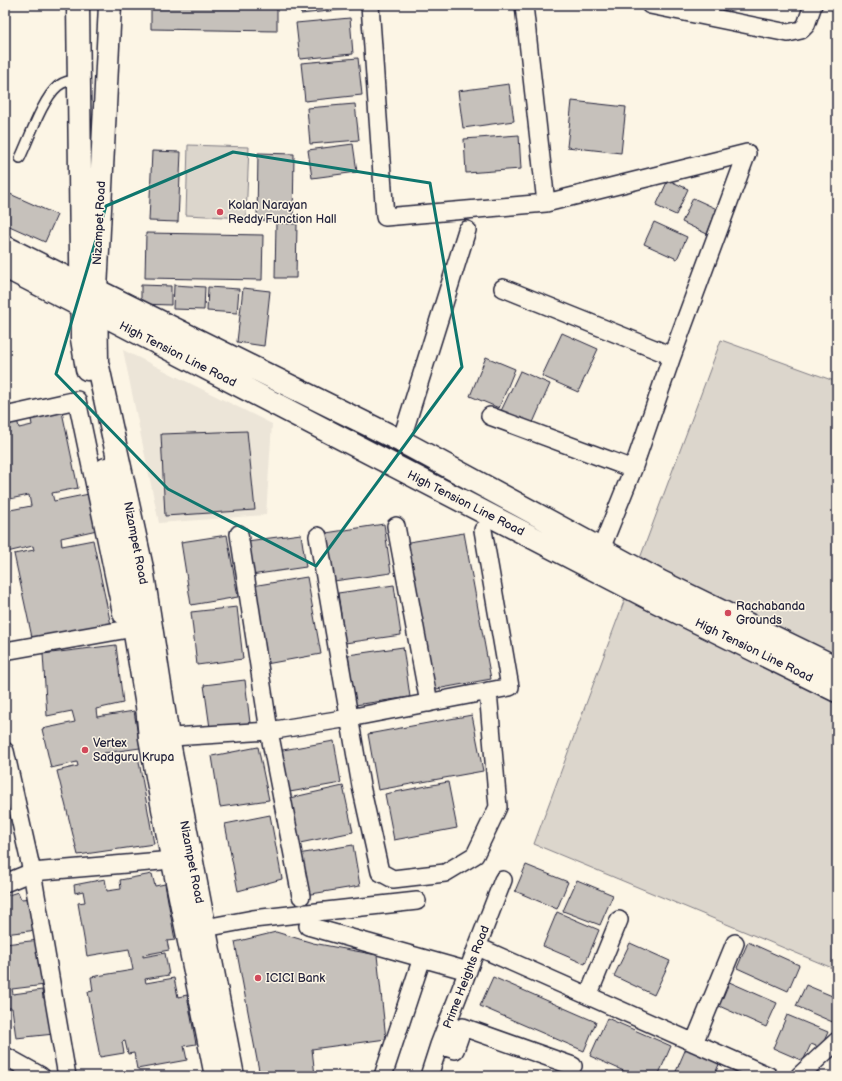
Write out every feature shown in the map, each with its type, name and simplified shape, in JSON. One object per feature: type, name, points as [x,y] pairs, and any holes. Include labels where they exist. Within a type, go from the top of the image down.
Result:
[{"type":"main road","name":"Nizampet Road","points":[[78,5],[79,80],[89,298],[97,362],[142,568],[159,738],[168,860],[216,1076]]},
{"type":"main road","name":"Nizampet Road","points":[[110,5],[89,298],[82,340],[130,629],[147,706],[159,738],[205,928],[233,1076]]},
{"type":"main road","points":[[5,247],[56,283]]},
{"type":"main road","points":[[5,267],[56,283],[89,298]]},
{"type":"main road","name":"High Tension Line Road","points":[[89,298],[315,398],[401,441],[661,582],[837,668]]},
{"type":"main road","name":"High Tension Line Road","points":[[89,298],[304,419],[653,600],[837,691]]},
{"type":"main road","points":[[304,419],[315,398]]},
{"type":"street","points":[[370,5],[385,217],[546,203],[746,153],[672,356],[633,469],[601,549]]},
{"type":"street","points":[[524,5],[546,203]]},
{"type":"street","points":[[650,5],[788,33],[801,30],[806,25],[813,5]]},
{"type":"street","points":[[401,441],[468,230]]},
{"type":"street","points":[[503,288],[672,356]]},
{"type":"street","points":[[5,416],[77,400],[130,629],[168,860],[206,1076]]},
{"type":"street","points":[[490,416],[633,469]]},
{"type":"street","points":[[396,526],[429,703]]},
{"type":"street","points":[[159,738],[268,732],[510,687],[483,530]]},
{"type":"street","points":[[239,534],[268,732],[301,896]]},
{"type":"street","points":[[318,536],[361,786],[380,872],[393,879],[446,873],[475,855],[498,807],[488,691]]},
{"type":"street","points":[[5,651],[130,629]]},
{"type":"street","points":[[5,751],[32,872],[67,1076]]},
{"type":"street","points":[[5,884],[32,872],[168,860]]},
{"type":"street","name":"Prime Heights Road","points":[[429,1076],[503,880]]},
{"type":"street","points":[[205,928],[253,919],[417,901]]},
{"type":"street","points":[[588,996],[619,920]]},
{"type":"street","points":[[308,926],[468,971]]},
{"type":"street","points":[[694,1043],[736,943]]},
{"type":"street","points":[[478,947],[769,1076]]},
{"type":"street","points":[[382,1076],[422,958]]},
{"type":"street","points":[[440,1045],[455,1050],[463,1027],[573,1066]]},
{"type":"street","points":[[799,1076],[837,1041]]},
{"type":"street","points":[[5,1056],[42,1076]]},
{"type":"lane","points":[[20,158],[47,97],[58,85],[68,80],[79,80]]},
{"type":"highlighted area","points":[[233,152],[430,183],[462,367],[316,566],[168,489],[56,374],[106,206]]},
{"type":"shaded area","points":[[188,145],[249,147],[246,218],[186,215]]},
{"type":"shaded area","name":"Rachabanda Grounds","points":[[721,340],[837,382],[837,970],[534,844]]},
{"type":"shaded area","points":[[123,350],[272,424],[266,515],[159,523]]},
{"type":"building","points":[[151,5],[277,5],[277,31],[151,29]]},
{"type":"building","points":[[300,5],[357,5],[358,8],[301,14]]},
{"type":"building","points":[[389,5],[409,5],[389,7]]},
{"type":"building","points":[[350,18],[353,54],[300,59],[296,23]]},
{"type":"building","points":[[358,58],[362,95],[305,101],[301,63]]},
{"type":"building","points":[[509,84],[514,121],[463,128],[458,91]]},
{"type":"building","points":[[572,101],[626,107],[621,153],[567,147]]},
{"type":"building","points":[[355,104],[359,140],[310,144],[307,108]]},
{"type":"building","points":[[519,135],[521,169],[466,173],[464,139]]},
{"type":"building","points":[[353,144],[357,172],[312,178],[308,150]]},
{"type":"building","points":[[152,151],[181,152],[178,222],[149,221]]},
{"type":"building","points":[[258,153],[294,154],[293,221],[257,220]]},
{"type":"building","points":[[668,180],[688,189],[676,215],[656,206]]},
{"type":"building","points":[[10,194],[57,215],[45,242],[5,224],[5,207]]},
{"type":"building","points":[[693,198],[717,209],[707,234],[682,222]]},
{"type":"building","points":[[654,222],[687,237],[677,259],[644,244]]},
{"type":"building","points":[[276,223],[297,224],[296,278],[275,278]]},
{"type":"building","points":[[146,233],[263,235],[262,280],[145,278]]},
{"type":"building","points":[[141,285],[171,286],[171,305],[141,304]]},
{"type":"building","points":[[174,285],[205,287],[204,310],[173,309]]},
{"type":"building","points":[[208,287],[239,289],[237,313],[207,311]]},
{"type":"building","points":[[243,288],[270,291],[264,346],[237,342]]},
{"type":"building","points":[[562,333],[598,349],[578,392],[542,376]]},
{"type":"building","points":[[486,357],[515,369],[499,408],[470,396]]},
{"type":"building","points":[[520,371],[550,384],[532,425],[501,411]]},
{"type":"building","points":[[61,407],[78,488],[52,493],[54,501],[89,494],[97,530],[61,538],[62,546],[93,540],[111,625],[33,642],[14,554],[34,550],[33,546],[7,552],[5,543],[5,511],[31,506],[29,495],[5,500],[5,421],[17,419],[19,428],[32,425],[30,414]]},
{"type":"building","points":[[247,431],[255,510],[165,516],[161,434]]},
{"type":"building","points":[[384,524],[391,573],[334,581],[326,533]]},
{"type":"building","points":[[464,533],[491,679],[431,690],[403,543]]},
{"type":"building","points":[[301,534],[306,567],[251,575],[247,541]]},
{"type":"building","points":[[227,535],[238,597],[191,605],[181,542]]},
{"type":"building","points":[[307,577],[321,654],[266,664],[252,586]]},
{"type":"building","points":[[394,585],[401,635],[345,643],[338,593]]},
{"type":"building","points":[[237,607],[243,659],[197,665],[191,612]]},
{"type":"building","name":"Vertex Sadguru Krupa","points":[[116,645],[123,703],[96,709],[97,717],[134,711],[140,748],[104,753],[106,762],[138,756],[154,844],[78,855],[57,771],[78,766],[77,762],[51,768],[42,729],[75,722],[72,711],[47,716],[43,654]]},
{"type":"building","points":[[403,647],[410,697],[355,705],[348,655]]},
{"type":"building","points":[[245,680],[250,723],[210,728],[204,685]]},
{"type":"building","points":[[472,715],[483,771],[378,790],[368,734]]},
{"type":"building","points":[[334,741],[341,783],[284,793],[277,751]]},
{"type":"building","points":[[258,747],[269,800],[220,807],[212,756]]},
{"type":"building","points":[[448,782],[457,828],[394,840],[385,794]]},
{"type":"building","points":[[343,786],[353,832],[295,844],[285,799]]},
{"type":"building","points":[[270,815],[282,879],[238,891],[225,824]]},
{"type":"building","points":[[353,845],[360,886],[305,895],[298,854]]},
{"type":"building","points":[[526,865],[568,882],[557,909],[515,891]]},
{"type":"building","points":[[152,874],[155,886],[165,884],[175,940],[167,941],[169,950],[143,955],[143,957],[165,953],[169,975],[145,979],[146,983],[174,978],[178,997],[187,995],[196,1044],[184,1046],[187,1060],[137,1069],[134,1053],[128,1054],[125,1041],[122,1042],[124,1053],[100,1057],[88,992],[93,991],[91,977],[133,970],[129,949],[87,956],[78,903],[85,902],[83,891],[75,893],[74,885],[105,879],[107,891],[121,889],[120,880]]},
{"type":"building","points":[[577,880],[613,895],[600,925],[563,911]]},
{"type":"building","points":[[18,892],[21,899],[33,898],[37,930],[5,934],[5,896]]},
{"type":"building","points":[[557,912],[599,930],[585,964],[543,946]]},
{"type":"building","points":[[276,932],[313,943],[377,955],[386,1039],[312,1049],[315,1076],[260,1076],[235,942]]},
{"type":"building","points":[[39,940],[45,985],[12,989],[13,994],[42,990],[43,998],[50,997],[54,1034],[16,1038],[12,1008],[5,1008],[5,944]]},
{"type":"building","points":[[748,942],[799,965],[788,991],[737,968]]},
{"type":"building","points":[[630,943],[670,961],[654,995],[614,976]]},
{"type":"building","points":[[493,977],[596,1022],[584,1051],[480,1006]]},
{"type":"building","points":[[727,981],[777,1003],[766,1027],[717,1005]]},
{"type":"building","points":[[806,985],[837,998],[837,1024],[796,1006]]},
{"type":"building","points":[[787,1015],[828,1032],[821,1048],[811,1044],[803,1061],[773,1048]]},
{"type":"building","points":[[607,1018],[671,1046],[658,1076],[635,1076],[590,1056]]},
{"type":"building","points":[[687,1046],[720,1062],[714,1076],[674,1076]]},
{"type":"place","name":"Kolan Narayan Reddy Function Hall","points":[[220,212]]},
{"type":"place","name":"Rachabanda Grounds","points":[[728,613]]},
{"type":"place","name":"Vertex Sadguru Krupa","points":[[85,750]]},
{"type":"place","name":"ICICI Bank","points":[[258,978]]}]
